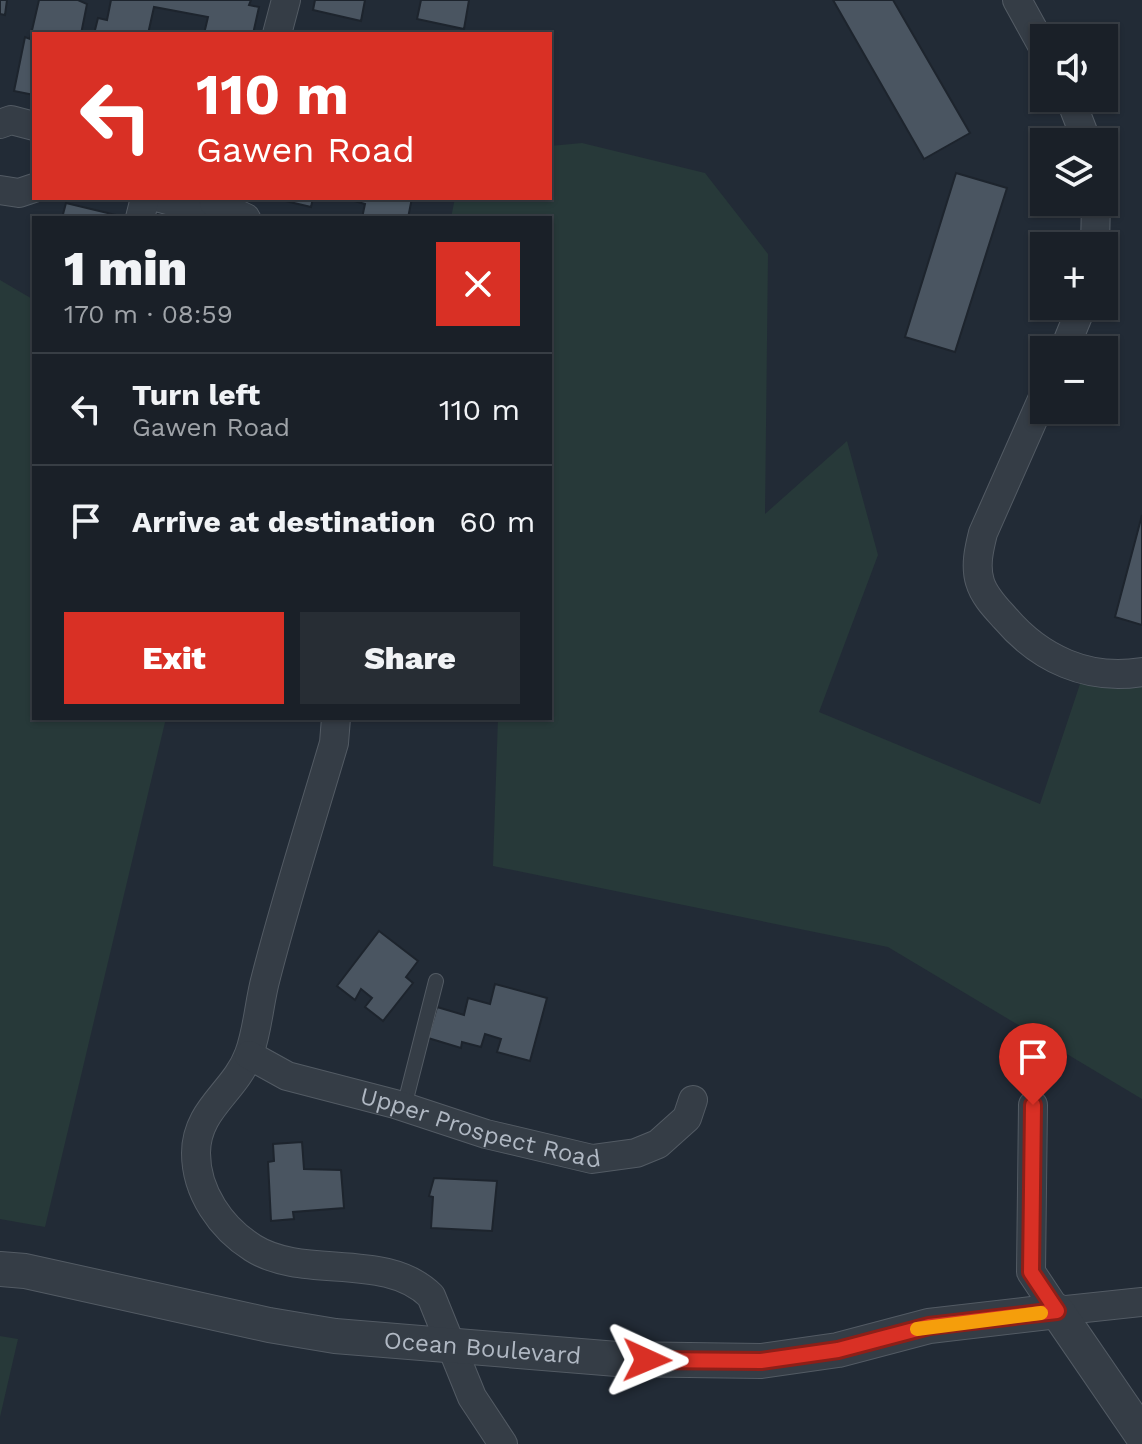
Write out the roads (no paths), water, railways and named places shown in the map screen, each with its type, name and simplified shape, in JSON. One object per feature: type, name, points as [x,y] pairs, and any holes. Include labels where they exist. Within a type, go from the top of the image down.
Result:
[{"type":"street","points":[[285,32],[286,0]]},
{"type":"street","points":[[1017,0],[1030,24]]},
{"type":"street","points":[[0,124],[11,120],[32,125]]},
{"type":"street","points":[[0,190],[19,193],[32,189]]},
{"type":"street","points":[[168,200],[190,206],[219,200],[243,216]]},
{"type":"street","points":[[1031,424],[983,533],[978,557],[980,582],[991,601],[1025,641],[1052,659],[1095,673],[1142,672]]},
{"type":"street","points":[[336,720],[334,743],[265,978],[249,1055],[210,1106],[195,1151],[201,1186],[219,1220],[254,1249],[276,1257],[399,1276],[419,1284],[431,1296],[472,1397],[503,1444]]},
{"type":"street","name":"Upper Prospect Road","points":[[249,1055],[287,1076],[404,1107],[486,1134],[592,1159],[607,1159],[658,1144],[687,1118],[693,1100]]},
{"type":"street","points":[[1033,1105],[1031,1272],[1142,1435]]},
{"type":"street","name":"Ocean Boulevard","points":[[0,1269],[39,1273],[335,1336],[617,1359],[761,1361],[838,1350],[929,1326],[1057,1311]]},
{"type":"street","points":[[1057,1311],[1142,1302]]},
{"type":"lane","points":[[404,1107],[436,981]]}]
